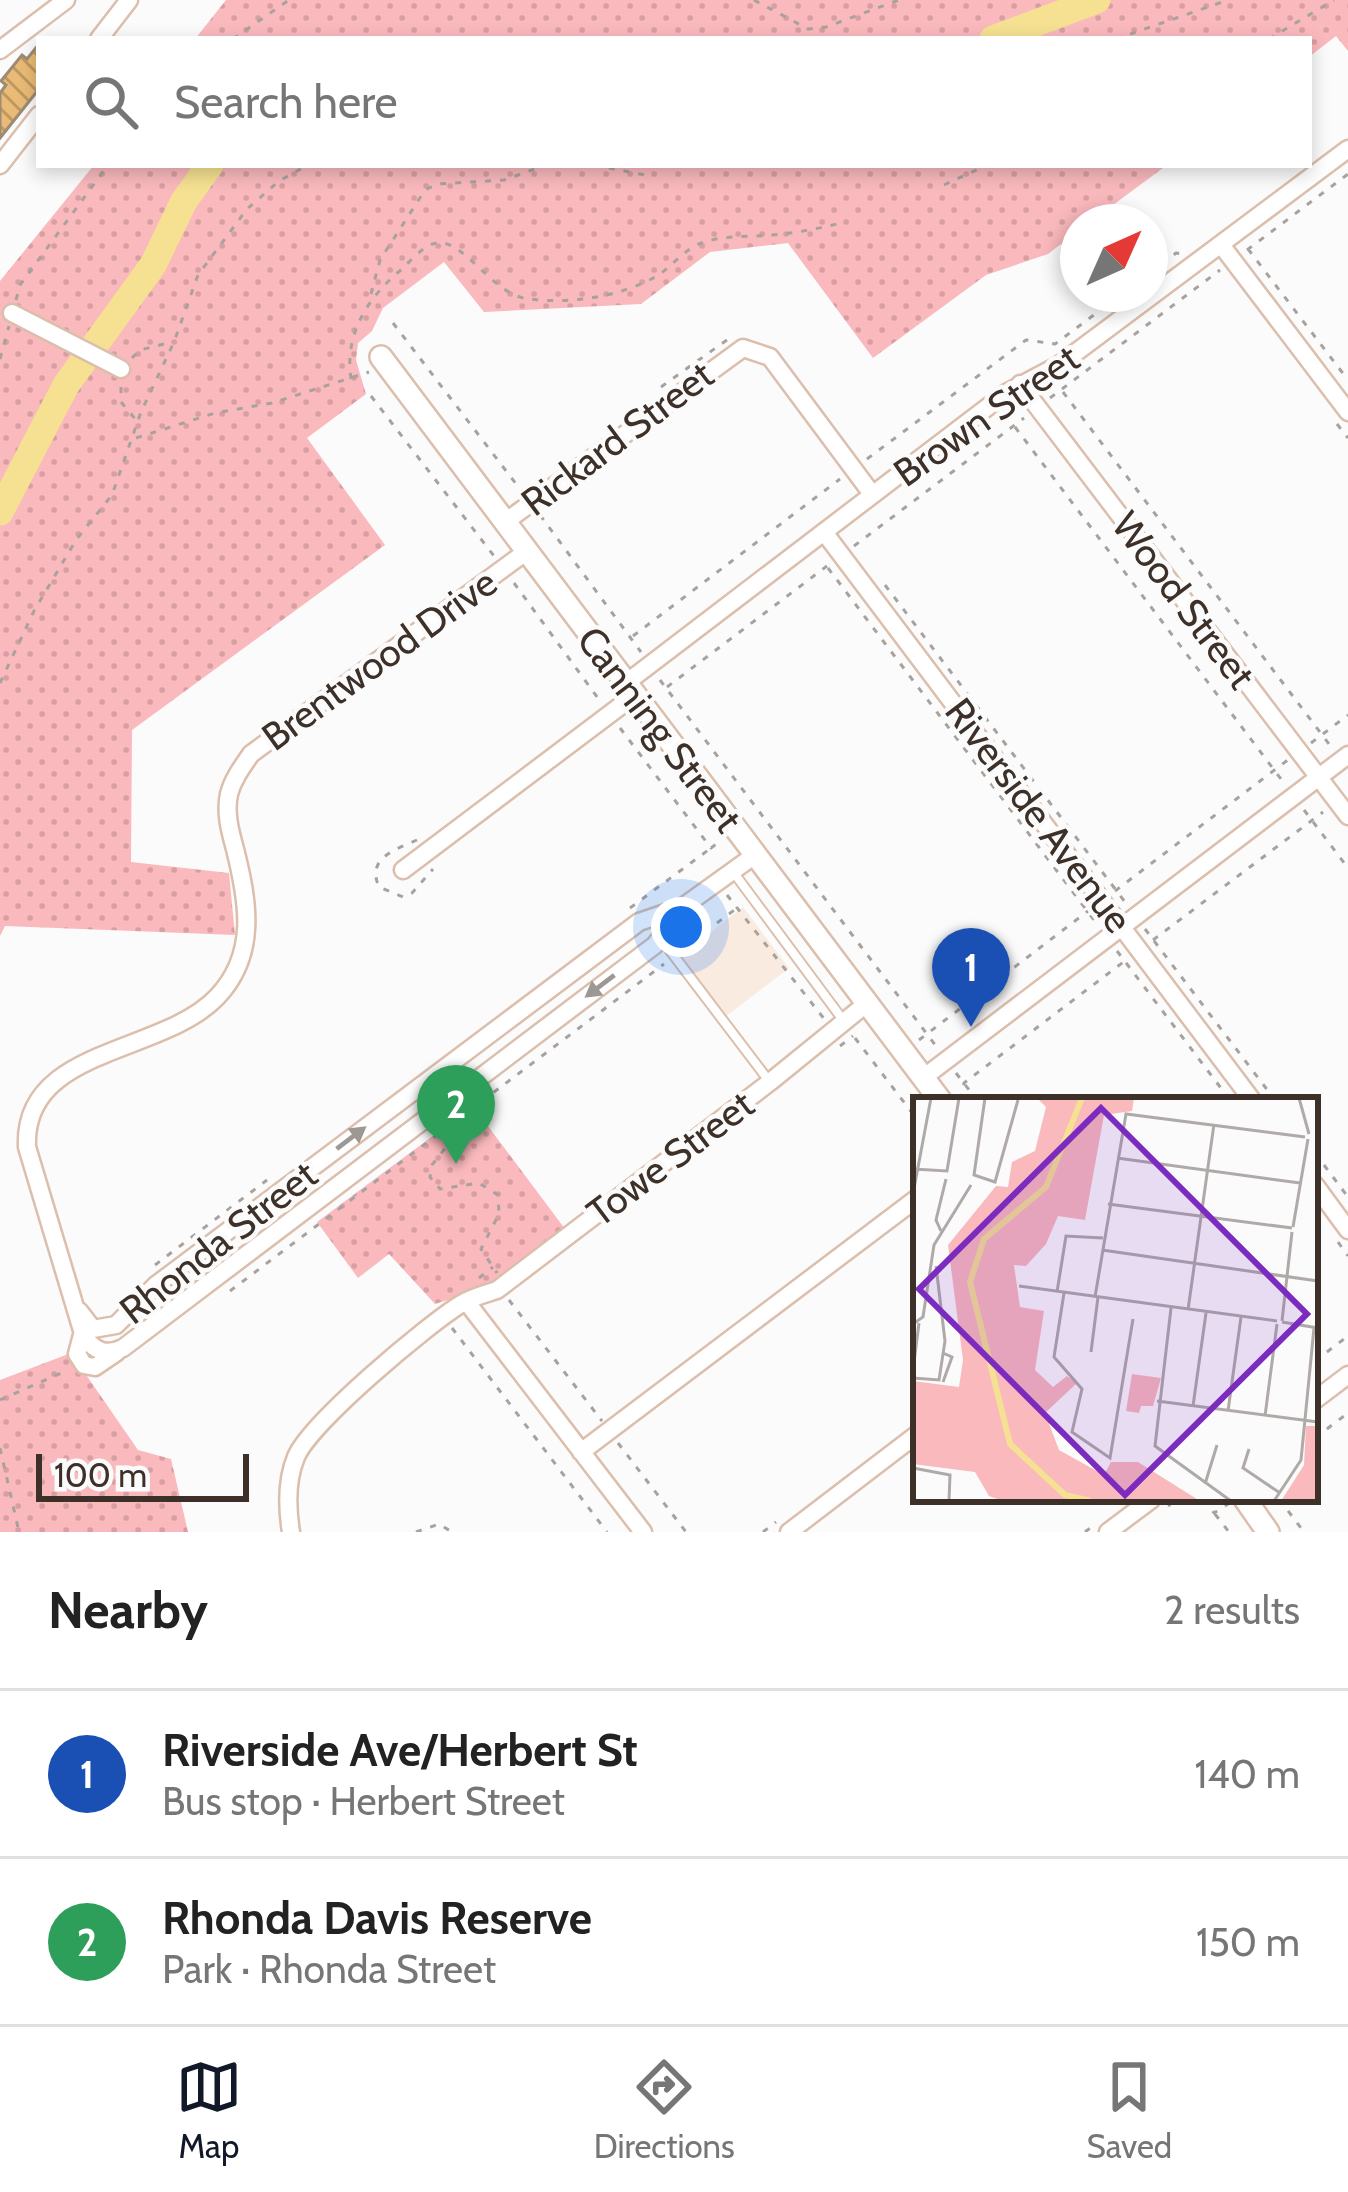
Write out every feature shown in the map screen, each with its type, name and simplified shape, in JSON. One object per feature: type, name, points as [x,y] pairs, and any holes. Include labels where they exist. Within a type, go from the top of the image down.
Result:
[{"type":"street","points":[[0,50],[66,0]]},
{"type":"street","points":[[101,36],[129,0]]},
{"type":"street","points":[[0,165],[36,120]]},
{"type":"street","name":"Brown Street","points":[[403,870],[610,715],[649,666],[872,494],[1020,384],[1059,365],[1227,253],[1348,149]]},
{"type":"street","points":[[1227,253],[1348,412]]},
{"type":"street","points":[[12,313],[121,369]]},
{"type":"street","name":"Rickard Street","points":[[511,529],[526,498],[743,348],[770,357],[872,494]]},
{"type":"street","name":"Canning Street","points":[[381,357],[938,1097]]},
{"type":"street","name":"Wood Street","points":[[1020,384],[1348,816]]},
{"type":"street","name":"Brentwood Drive","points":[[70,1292],[27,1147],[26,1123],[36,1097],[85,1064],[190,1020],[217,998],[244,953],[248,926],[247,897],[227,821],[228,797],[236,775],[251,754],[276,733],[503,568],[511,529]]},
{"type":"street","name":"Riverside Avenue","points":[[824,532],[1110,895],[1250,1097]]},
{"type":"street","points":[[923,1078],[1345,757]]},
{"type":"street","name":"Rhonda Street","points":[[70,1292],[82,1334],[100,1351],[123,1348],[660,938],[684,907],[755,855]]},
{"type":"street","name":"Rhonda Street","points":[[70,1292],[93,1329],[116,1325],[156,1285],[639,922],[684,907]]},
{"type":"street","name":"Towe Street","points":[[291,1532],[288,1489],[306,1438],[443,1316],[466,1300],[507,1291],[866,1004]]},
{"type":"street","points":[[1318,1189],[1348,1230]]},
{"type":"street","points":[[581,1452],[613,1436],[913,1201]]},
{"type":"street","points":[[466,1300],[643,1532]]},
{"type":"street","points":[[82,1334],[77,1349],[80,1362],[95,1367],[123,1348]]},
{"type":"street","points":[[1318,1398],[1348,1375]]},
{"type":"street","points":[[789,1532],[913,1437]]},
{"type":"street","points":[[1108,1532],[1148,1502]]},
{"type":"street","points":[[1243,1502],[1268,1532]]},
{"type":"lane","points":[[725,876],[841,1026]]},
{"type":"lane","points":[[660,938],[770,1082]]},
{"type":"lane","points":[[466,1052],[483,1075]]},
{"type":"path","points":[[237,36],[290,0]]},
{"type":"path","points":[[754,0],[808,29],[899,0]]},
{"type":"path","points":[[1125,36],[1228,0]]},
{"type":"path","points":[[1274,36],[1334,0]]},
{"type":"path","points":[[0,359],[20,285],[106,168]]},
{"type":"path","points":[[0,683],[57,572],[112,495],[197,275],[247,209],[303,168]]},
{"type":"path","points":[[351,380],[349,348],[380,260],[424,190],[437,184],[504,180],[538,168]]},
{"type":"path","points":[[609,168],[645,175]]},
{"type":"path","points":[[944,185],[981,168]]},
{"type":"path","points":[[842,555],[1061,390],[1227,253],[1248,249],[1348,174]]},
{"type":"path","points":[[371,296],[425,249],[446,242],[459,248],[501,290],[527,299],[552,300],[604,295],[653,278],[704,242],[808,231],[845,222]]},
{"type":"path","points":[[1248,249],[1348,380]]},
{"type":"path","points":[[632,638],[1026,340],[1055,344],[1098,312]]},
{"type":"path","points":[[394,322],[975,1097]]},
{"type":"path","points":[[650,396],[734,335]]},
{"type":"path","points":[[134,438],[351,380],[367,373],[381,357]]},
{"type":"path","points":[[1061,390],[1322,734],[1345,757]]},
{"type":"path","points":[[371,396],[711,848]]},
{"type":"path","points":[[1014,425],[1348,868]]},
{"type":"path","points":[[489,551],[511,529],[526,498]]},
{"type":"path","points":[[666,688],[827,566],[1228,1097]]},
{"type":"path","points":[[882,581],[1128,919],[1273,1097]]},
{"type":"path","points":[[1110,895],[1348,715]]},
{"type":"path","points":[[625,913],[736,830]]},
{"type":"path","points":[[725,876],[737,908],[913,1114]]},
{"type":"path","points":[[230,1291],[737,908]]},
{"type":"path","points":[[903,1052],[1088,912]]},
{"type":"path","points":[[835,1050],[841,1026]]},
{"type":"path","points":[[456,1120],[458,1133],[432,1165],[430,1177],[440,1189],[479,1183],[498,1196],[499,1214],[481,1250],[686,1532]]},
{"type":"path","points":[[1318,1158],[1348,1197]]},
{"type":"path","points":[[148,1274],[270,1179]]},
{"type":"path","points":[[474,1282],[493,1268]]},
{"type":"path","points":[[443,1316],[607,1532]]},
{"type":"path","points":[[1318,1359],[1348,1336]]},
{"type":"path","points":[[0,1400],[80,1362]]},
{"type":"path","points":[[1318,1436],[1348,1413]]},
{"type":"path","points":[[0,1448],[19,1532]]},
{"type":"path","points":[[1206,1502],[1229,1532]]},
{"type":"path","points":[[1214,1513],[1243,1502]]},
{"type":"path","points":[[1281,1502],[1304,1532]]},
{"type":"path","points":[[416,1532],[440,1524],[452,1532]]},
{"type":"shaded area","points":[[226,0],[1348,0],[1348,51],[1336,36],[1312,55],[1312,36],[197,36]]},
{"type":"shaded area","points":[[92,168],[1163,168],[1114,204],[1060,204],[1060,245],[1048,254],[986,275],[873,358],[788,243],[710,252],[641,304],[484,312],[444,262],[383,308],[372,331],[358,343],[356,360],[366,394],[307,438],[385,545],[132,730],[131,862],[229,873],[235,935],[5,926],[0,936],[0,281]]},
{"type":"shaded area","points":[[743,907],[789,968],[725,1017],[679,957]]},
{"type":"shaded area","points":[[473,1106],[565,1229],[486,1288],[435,1304],[389,1254],[358,1278],[317,1222]]},
{"type":"shaded area","points":[[71,1353],[138,1450],[171,1459],[188,1532],[0,1532],[0,1380]]},
{"type":"building","points":[[36,48],[36,93],[0,138],[0,93],[6,85],[1,81],[22,55],[27,59]]},
{"type":"waterway","points":[[1001,36],[1097,0]]},
{"type":"waterway","points":[[0,512],[66,385],[153,265],[184,201],[208,168]]},
{"type":"place","name":"Riverside Ave/Herbert St","points":[[971,1027]]},
{"type":"place","name":"Rhonda Davis Reserve","points":[[456,1164]]}]
